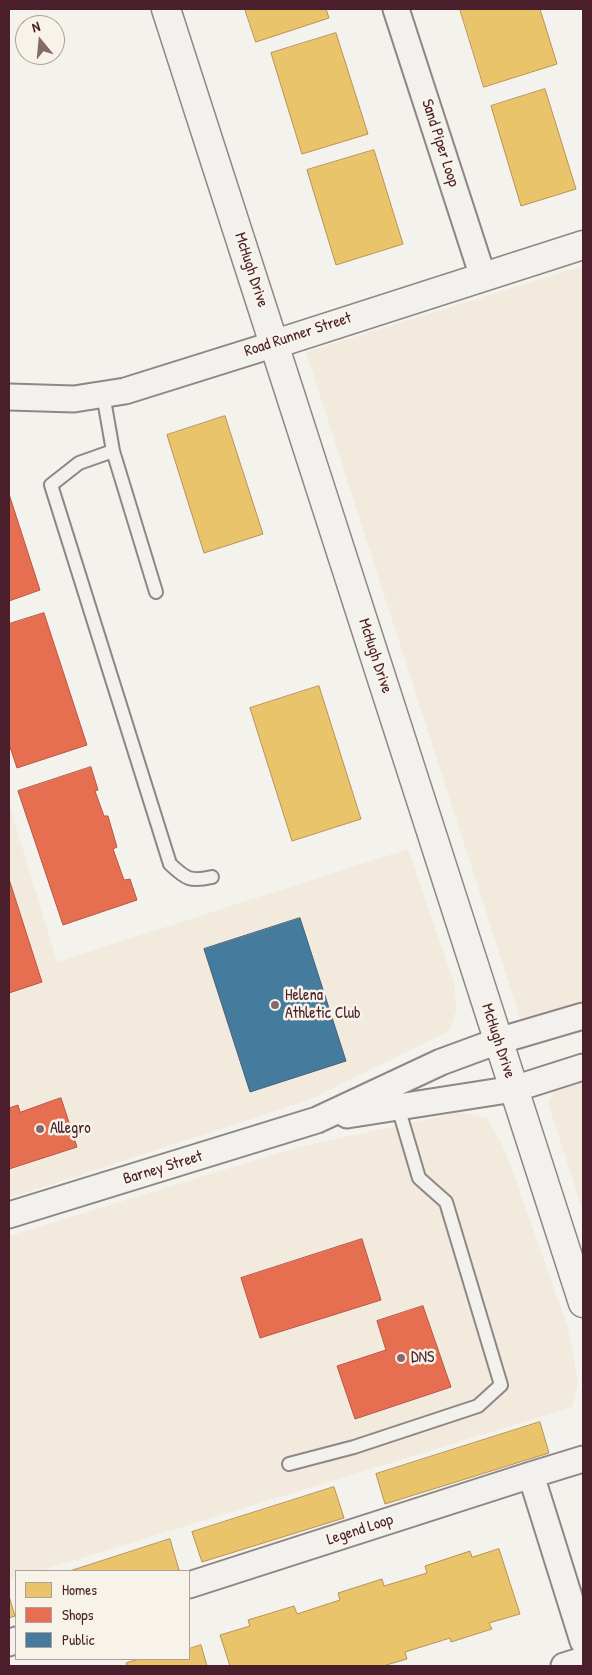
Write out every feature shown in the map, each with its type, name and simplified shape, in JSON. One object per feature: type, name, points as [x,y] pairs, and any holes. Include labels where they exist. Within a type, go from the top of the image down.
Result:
[{"type":"street","name":"McHugh Drive","points":[[166,9],[583,1303]]},
{"type":"street","name":"Sand Piper Loop","points":[[396,9],[483,277]]},
{"type":"street","name":"Road Runner Street","points":[[9,398],[74,399],[125,391],[583,245]]},
{"type":"street","points":[[318,1120],[440,1062],[498,1041],[583,1016]]},
{"type":"street","points":[[318,1120],[514,1089],[583,1066]]},
{"type":"street","name":"Barney Street","points":[[9,1215],[318,1120]]},
{"type":"street","name":"Legend Loop","points":[[190,1585],[531,1474],[583,1459]]},
{"type":"street","points":[[531,1474],[583,1641]]},
{"type":"street","points":[[564,1666],[583,1660]]},
{"type":"lane","points":[[103,394],[113,451],[156,592]]},
{"type":"lane","points":[[113,451],[79,463],[51,485],[170,864],[184,877],[196,881],[212,877]]},
{"type":"lane","points":[[289,1464],[354,1447],[478,1406],[501,1385],[446,1202],[419,1178],[398,1107]]},
{"type":"shaded area","points":[[583,266],[583,1003],[521,1021],[306,352]]},
{"type":"shaded area","points":[[9,804],[57,962],[408,849],[455,986],[456,1011],[449,1031],[309,1100],[9,1198]]},
{"type":"shaded area","points":[[583,1073],[583,1212],[548,1103],[559,1081]]},
{"type":"shaded area","points":[[460,1112],[487,1118],[505,1150],[568,1328],[578,1383],[572,1407],[42,1570],[15,1570],[15,1578],[9,1580],[9,1236],[295,1148]]},
{"type":"building: Homes","points":[[245,9],[326,9],[329,18],[256,42]]},
{"type":"building: Homes","points":[[460,9],[540,9],[557,64],[484,87]]},
{"type":"building: Homes","points":[[336,33],[368,134],[302,154],[271,53]]},
{"type":"building: Homes","points":[[545,89],[576,189],[521,206],[491,106]]},
{"type":"building: Homes","points":[[374,150],[403,244],[336,265],[307,170]]},
{"type":"building: Homes","points":[[225,416],[263,534],[204,553],[167,435]]},
{"type":"building: Homes","points":[[319,686],[361,819],[292,841],[250,708]]},
{"type":"building: Homes","points":[[540,1422],[549,1453],[385,1504],[376,1474]]},
{"type":"building: Homes","points":[[334,1487],[344,1518],[202,1562],[192,1532]]},
{"type":"building: Homes","points":[[170,1539],[179,1570],[73,1570]]},
{"type":"building: Homes","points":[[499,1549],[520,1614],[489,1623],[492,1629],[451,1642],[450,1638],[405,1652],[407,1659],[383,1666],[230,1666],[220,1635],[250,1626],[248,1620],[294,1606],[297,1614],[340,1600],[338,1593],[382,1579],[384,1586],[427,1573],[425,1566],[470,1551],[472,1557]]},
{"type":"building: Homes","points":[[9,1596],[15,1616],[9,1618]]},
{"type":"building: Homes","points":[[201,1645],[207,1666],[127,1666],[126,1663],[136,1660],[190,1660],[190,1649]]},
{"type":"building: Shops","points":[[9,494],[40,590],[9,601]]},
{"type":"building: Shops","points":[[44,613],[87,745],[17,768],[9,744],[9,624]]},
{"type":"building: Shops","points":[[91,767],[98,790],[95,791],[104,816],[108,816],[117,847],[113,849],[124,880],[130,879],[137,900],[63,925],[18,791]]},
{"type":"building: Shops","points":[[9,879],[42,982],[9,993]]},
{"type":"building: Shops","name":"Allegro","points":[[61,1098],[77,1147],[9,1169],[9,1108],[18,1105],[20,1112]]},
{"type":"building: Shops","points":[[362,1239],[381,1300],[260,1338],[241,1278]]},
{"type":"building: Shops","name":"DNS","points":[[423,1306],[451,1387],[355,1419],[337,1366],[386,1350],[377,1321]]},
{"type":"building: Public","name":"Helena Athletic Club","points":[[300,918],[346,1061],[250,1092],[204,949]]},
{"type":"place","name":"Helena Athletic Club","points":[[275,1005]]},
{"type":"place","name":"Allegro","points":[[40,1129]]},
{"type":"place","name":"DNS","points":[[401,1358]]}]
